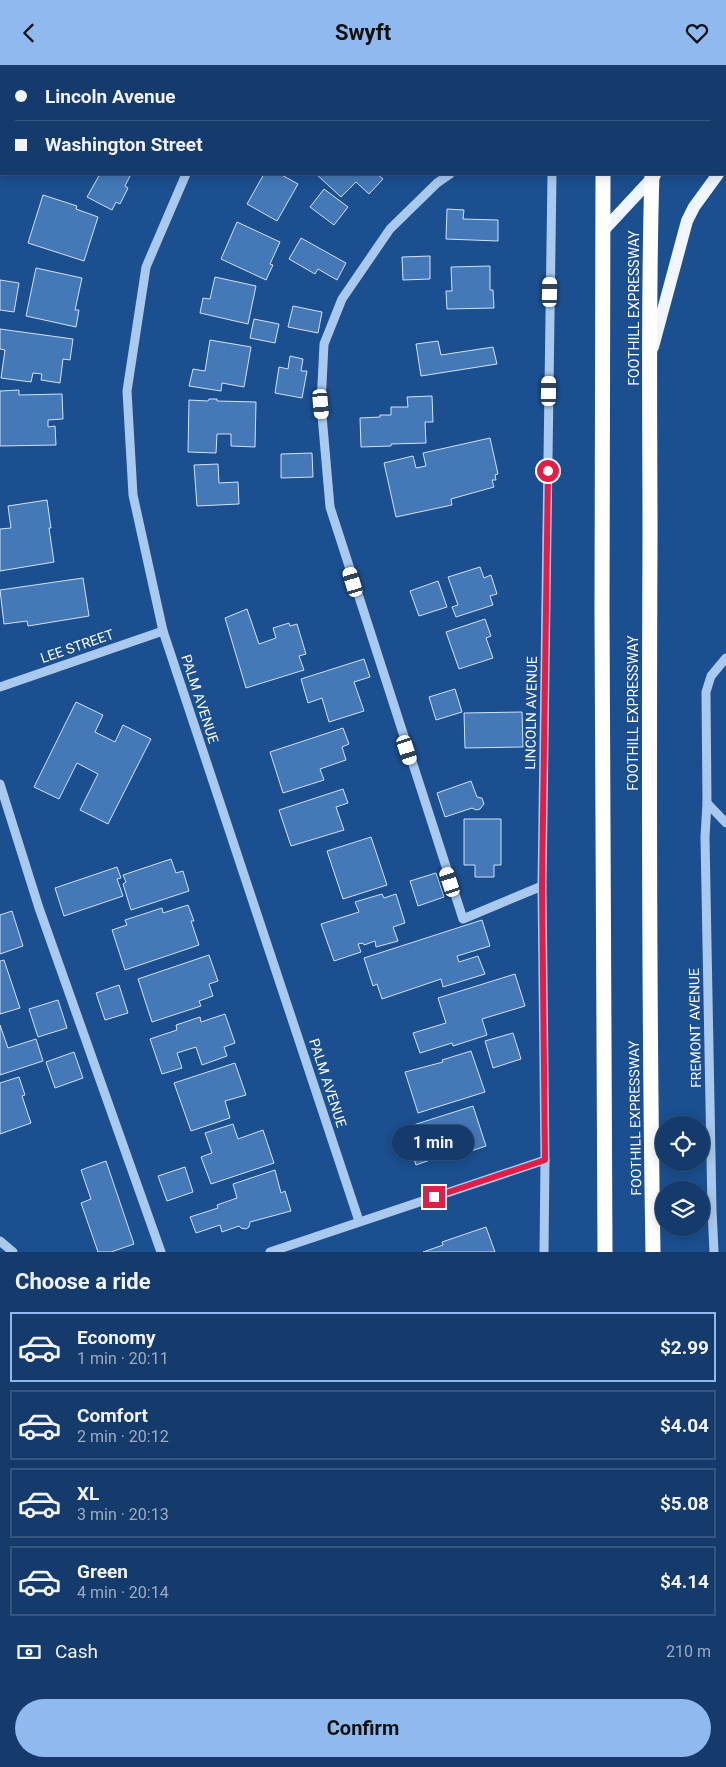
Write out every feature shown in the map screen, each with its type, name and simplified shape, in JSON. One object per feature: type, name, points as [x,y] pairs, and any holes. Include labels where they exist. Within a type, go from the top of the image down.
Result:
[{"type":"highway","points":[[603,175],[602,611],[605,1252]]},
{"type":"highway","name":"FOOTHILL EXPRESSWAY","points":[[653,176],[650,248],[650,1057],[653,1252]]},
{"type":"main road","points":[[650,357],[687,221],[694,207],[717,175]]},
{"type":"main road","points":[[602,232],[653,176]]},
{"type":"street","name":"PALM AVENUE","points":[[186,175],[146,267],[127,391],[133,495],[163,631],[360,1221]]},
{"type":"street","points":[[448,175],[436,183],[390,229],[342,299],[324,344],[321,404],[330,507],[462,919],[542,886]]},
{"type":"street","name":"LINCOLN AVENUE","points":[[544,1252],[545,1160],[542,886],[552,175]]},
{"type":"street","name":"LEE STREET","points":[[0,687],[163,631]]},
{"type":"street","name":"FREMONT AVENUE","points":[[714,1252],[711,1200],[705,837],[707,803],[706,692],[710,676],[726,658]]},
{"type":"street","points":[[0,783],[39,908],[161,1252]]},
{"type":"street","points":[[707,803],[726,823]]},
{"type":"street","points":[[270,1252],[545,1160]]},
{"type":"street","points":[[0,1241],[13,1252]]},
{"type":"building","points":[[99,175],[130,175],[125,186],[128,188],[120,204],[116,202],[112,210],[87,197]]},
{"type":"building","points":[[263,175],[282,175],[298,184],[277,221],[247,204]]},
{"type":"building","points":[[317,175],[378,175],[383,179],[369,194],[356,182],[341,197]]},
{"type":"building","points":[[324,189],[348,207],[334,225],[310,207]]},
{"type":"building","points":[[43,195],[77,206],[76,209],[98,217],[84,261],[28,243]]},
{"type":"building","points":[[447,209],[464,210],[463,219],[498,220],[498,241],[446,239]]},
{"type":"building","points":[[237,222],[280,242],[270,264],[273,265],[266,280],[221,259]]},
{"type":"building","points":[[301,238],[346,263],[337,280],[318,269],[315,274],[289,259]]},
{"type":"building","points":[[430,256],[430,279],[403,280],[402,257]]},
{"type":"building","points":[[490,266],[490,290],[493,290],[494,308],[447,309],[446,291],[452,291],[451,267]]},
{"type":"building","points":[[36,268],[82,278],[75,310],[79,310],[76,327],[26,316]]},
{"type":"building","points":[[215,277],[256,286],[248,324],[200,313],[203,298],[210,299]]},
{"type":"building","points":[[0,280],[19,283],[14,312],[0,310]]},
{"type":"building","points":[[293,306],[322,312],[318,333],[288,327]]},
{"type":"building","points":[[254,319],[279,324],[275,343],[250,338]]},
{"type":"building","points":[[0,329],[73,339],[70,360],[63,359],[60,383],[41,380],[42,374],[33,373],[31,382],[1,378],[5,350],[0,349]]},
{"type":"building","points":[[210,340],[251,347],[244,387],[222,383],[221,391],[189,386],[193,369],[205,371]]},
{"type":"building","points":[[438,341],[441,355],[493,347],[497,364],[421,376],[416,344]]},
{"type":"building","points":[[290,356],[303,359],[301,371],[307,371],[302,398],[275,393],[279,367],[288,369]]},
{"type":"building","points":[[19,390],[19,395],[62,394],[63,419],[48,420],[48,427],[55,426],[56,445],[0,446],[0,391]]},
{"type":"building","points":[[432,396],[433,422],[425,422],[426,443],[361,447],[360,418],[391,415],[391,407],[408,407],[407,397]]},
{"type":"building","points":[[209,399],[256,402],[255,447],[231,446],[231,434],[217,434],[216,453],[188,452],[189,400],[208,401]]},
{"type":"building","points":[[490,438],[498,474],[495,475],[496,480],[492,480],[494,487],[451,499],[452,505],[396,517],[384,463],[413,456],[416,468],[426,466],[423,453]]},
{"type":"building","points":[[312,453],[313,477],[281,478],[281,454]]},
{"type":"building","points":[[218,464],[219,483],[238,482],[239,504],[197,506],[194,465]]},
{"type":"building","points":[[47,500],[54,562],[0,571],[0,529],[11,528],[8,506]]},
{"type":"building","points":[[480,567],[484,578],[491,575],[497,594],[490,596],[493,605],[456,617],[452,607],[458,605],[448,577]]},
{"type":"building","points":[[83,578],[89,616],[28,626],[27,621],[4,624],[0,590]]},
{"type":"building","points":[[438,581],[447,607],[419,616],[410,591]]},
{"type":"building","points":[[247,609],[259,644],[276,638],[273,628],[289,623],[290,626],[297,624],[306,654],[299,656],[304,670],[246,688],[225,618]]},
{"type":"building","points":[[485,619],[491,636],[486,638],[493,658],[459,669],[446,632]]},
{"type":"building","points":[[364,659],[370,677],[354,682],[364,711],[329,722],[322,698],[308,703],[301,679]]},
{"type":"building","points":[[455,689],[462,712],[436,720],[429,697]]},
{"type":"building","points":[[76,702],[103,715],[95,732],[115,742],[123,725],[151,739],[108,824],[80,810],[98,774],[77,763],[59,799],[34,787]]},
{"type":"building","points":[[522,712],[523,747],[465,748],[464,713]]},
{"type":"building","points":[[343,728],[349,744],[342,747],[346,760],[320,769],[324,780],[283,793],[270,752]]},
{"type":"building","points":[[471,781],[477,797],[482,798],[484,804],[480,809],[472,808],[445,817],[437,793]]},
{"type":"building","points":[[343,789],[348,803],[336,807],[344,830],[291,846],[279,810]]},
{"type":"building","points":[[464,819],[501,819],[501,865],[494,865],[494,877],[475,877],[475,865],[464,865]]},
{"type":"building","points":[[371,837],[387,885],[343,899],[327,851]]},
{"type":"building","points":[[171,859],[176,873],[183,871],[189,891],[131,910],[123,884],[126,882],[123,875]]},
{"type":"building","points":[[117,867],[121,878],[117,879],[123,896],[64,916],[55,888]]},
{"type":"building","points":[[436,873],[444,897],[418,906],[410,881]]},
{"type":"building","points":[[382,894],[384,898],[396,894],[405,923],[393,927],[398,941],[376,947],[375,941],[364,945],[363,943],[358,944],[361,952],[334,961],[321,924],[359,912],[355,902]]},
{"type":"building","points":[[188,905],[194,921],[191,921],[199,945],[125,970],[112,930],[127,925],[125,920],[162,908],[163,913]]},
{"type":"building","points":[[12,911],[23,946],[0,954],[0,915]]},
{"type":"building","points":[[482,920],[490,946],[457,956],[459,962],[478,956],[485,974],[443,987],[441,979],[382,999],[377,984],[373,986],[364,958]]},
{"type":"building","points":[[209,955],[218,981],[209,984],[213,996],[199,1001],[201,1006],[152,1022],[138,979]]},
{"type":"building","points":[[4,960],[20,1008],[0,1014],[0,961]]},
{"type":"building","points":[[515,974],[525,1006],[482,1019],[487,1035],[453,1046],[452,1043],[420,1053],[413,1033],[446,1023],[438,998]]},
{"type":"building","points":[[119,985],[128,1013],[105,1020],[96,993]]},
{"type":"building","points":[[58,1000],[67,1028],[38,1037],[29,1009]]},
{"type":"building","points":[[225,1014],[235,1043],[224,1047],[227,1056],[202,1065],[196,1047],[177,1053],[182,1068],[162,1074],[150,1039],[177,1030],[176,1025],[200,1017],[201,1022]]},
{"type":"building","points":[[0,1025],[8,1048],[36,1039],[43,1061],[0,1075]]},
{"type":"building","points":[[513,1033],[521,1059],[493,1068],[485,1041]]},
{"type":"building","points":[[471,1051],[485,1092],[418,1113],[405,1072],[443,1062],[442,1060]]},
{"type":"building","points":[[74,1052],[83,1078],[55,1088],[46,1062]]},
{"type":"building","points":[[235,1063],[246,1095],[225,1101],[230,1118],[191,1131],[174,1083]]},
{"type":"building","points":[[19,1077],[25,1095],[22,1096],[31,1123],[0,1134],[0,1083]]},
{"type":"building","points":[[473,1106],[486,1146],[459,1155],[458,1151],[448,1154],[446,1148],[432,1153],[433,1159],[416,1165],[404,1128]]},
{"type":"building","points":[[233,1124],[238,1139],[263,1130],[274,1163],[211,1184],[201,1157],[212,1153],[205,1133]]},
{"type":"building","points":[[106,1161],[134,1244],[111,1252],[98,1252],[81,1203],[91,1199],[81,1170]]},
{"type":"building","points":[[185,1167],[193,1192],[167,1201],[158,1176]]},
{"type":"building","points":[[275,1170],[281,1193],[285,1191],[291,1211],[250,1222],[249,1227],[246,1229],[239,1226],[222,1232],[220,1225],[196,1233],[190,1217],[218,1208],[217,1205],[237,1198],[233,1184]]},
{"type":"building","points":[[486,1227],[495,1252],[423,1252],[443,1245],[442,1242]]},
{"type":"route","points":[[434,1197],[545,1160],[542,886],[548,471]]}]
